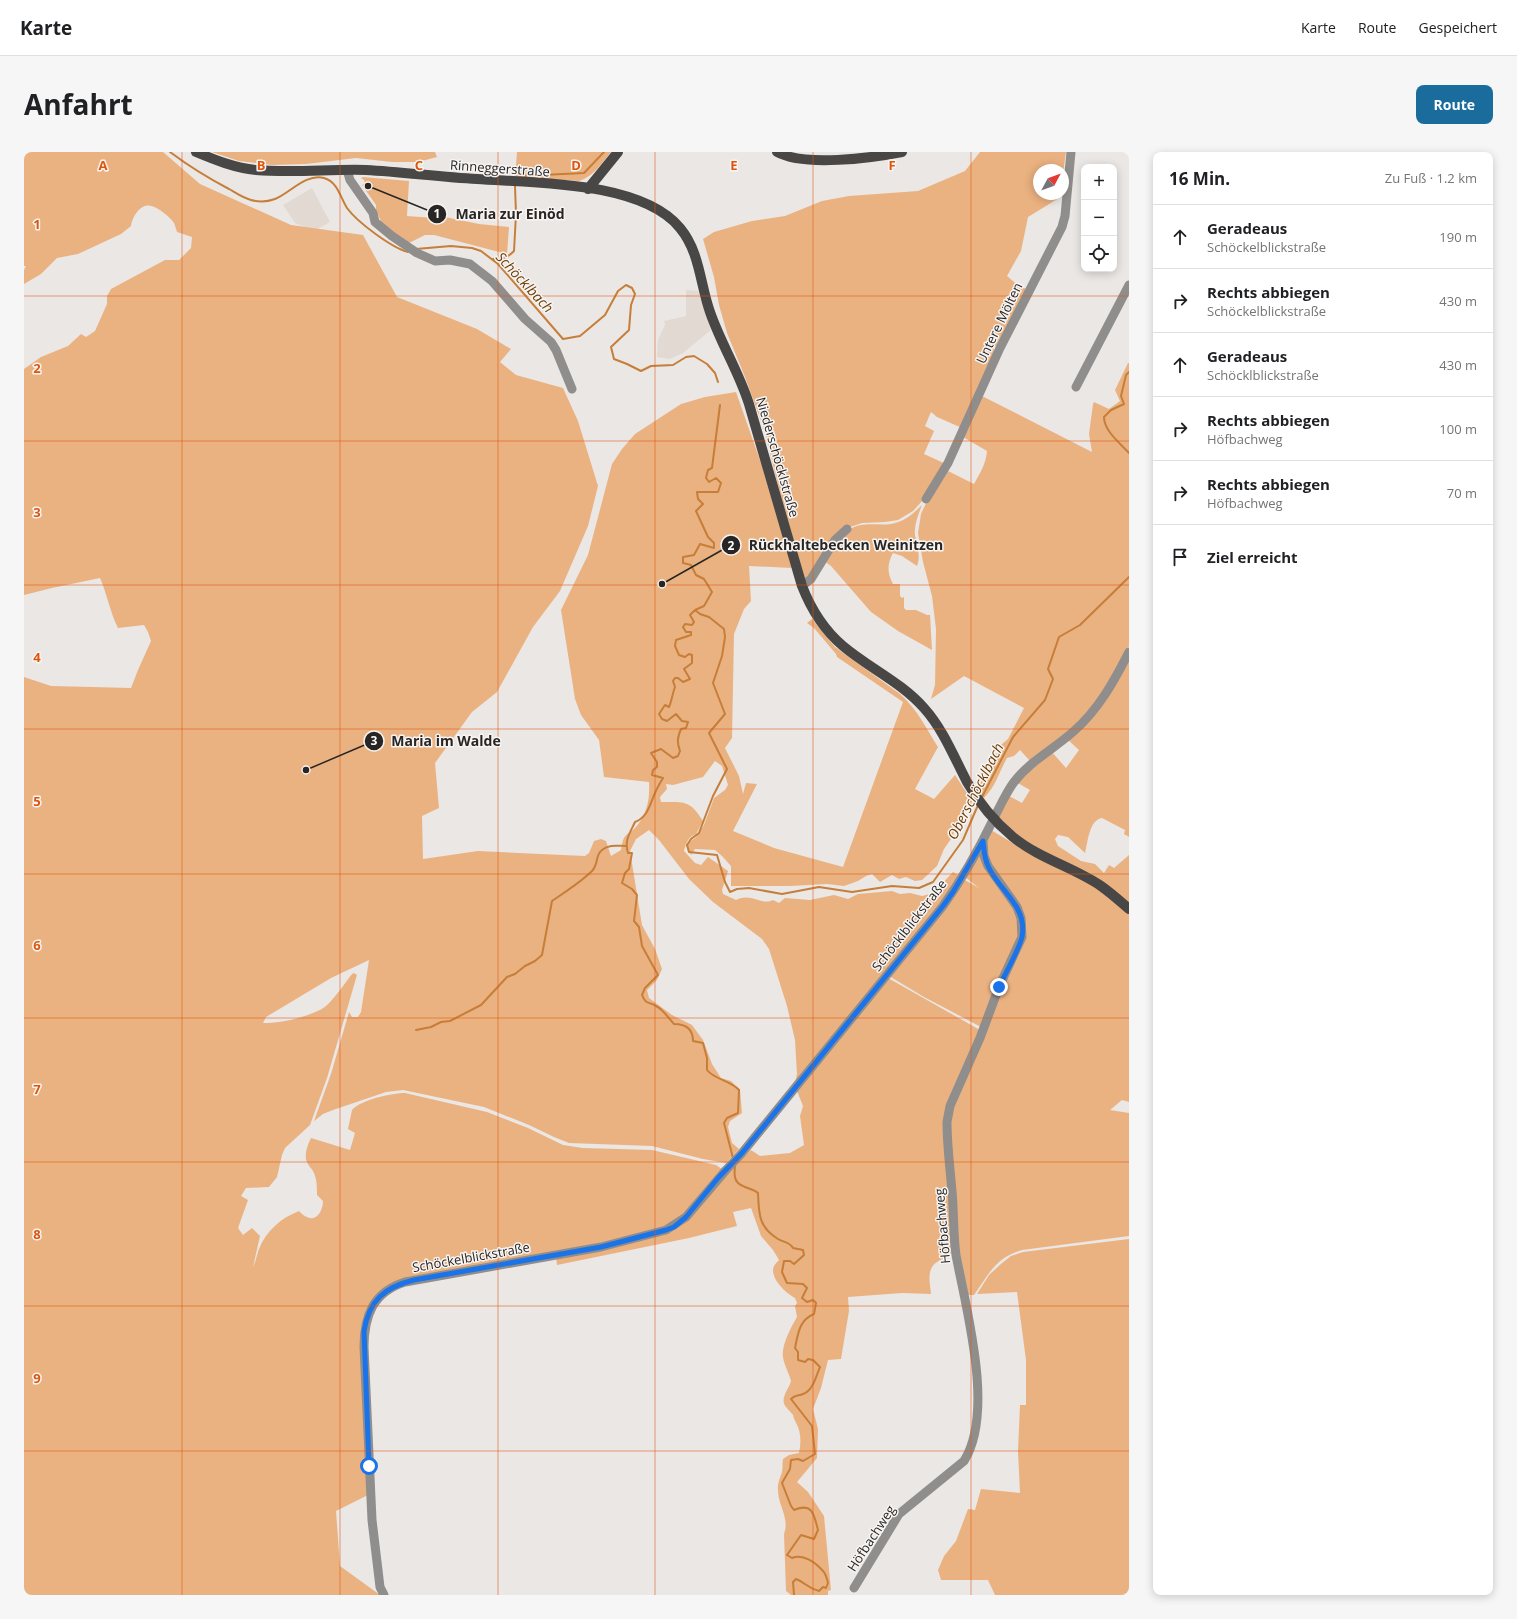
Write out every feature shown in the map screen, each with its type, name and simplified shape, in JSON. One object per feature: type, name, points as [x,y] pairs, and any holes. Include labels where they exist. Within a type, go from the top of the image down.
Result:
[{"type":"main road","name":"Rinneggerstraße","points":[[196,152],[227,163],[254,169],[397,172],[602,190]]},
{"type":"main road","points":[[588,188],[602,170],[608,166],[618,152]]},
{"type":"main road","points":[[777,152],[782,155],[809,160],[875,156],[902,152]]},
{"type":"main road","points":[[602,190],[608,166]]},
{"type":"main road","name":"Niederschöcklstraße","points":[[602,190],[635,199],[658,209],[679,226],[690,242],[696,258],[710,313],[742,381],[802,586],[818,619],[835,638],[852,653],[903,688],[924,708],[941,732],[974,792],[994,819],[1015,838],[1036,853],[1100,885],[1129,909]]},
{"type":"street","name":"Untere Mölten","points":[[926,499],[948,463],[1000,348],[1062,227],[1066,209],[1071,152]]},
{"type":"street","points":[[347,170],[350,180],[372,213],[375,222],[392,236],[416,253],[435,261],[450,260],[470,264],[492,281],[556,350],[572,389]]},
{"type":"street","points":[[1076,387],[1129,286]]},
{"type":"street","points":[[802,586],[811,580],[835,540],[847,529]]},
{"type":"street","name":"Schöcklblickstraße","points":[[742,1153],[943,906],[983,841],[1013,783],[1023,771],[1073,732],[1095,709],[1113,683],[1129,652]]},
{"type":"street","name":"Höfbachweg","points":[[854,1588],[899,1514],[964,1461],[971,1450],[975,1429],[979,1397],[967,1304],[956,1254],[947,1122],[950,1106],[980,1038],[999,987],[1022,937],[1022,925],[1017,907],[988,866],[984,856],[983,841]]},
{"type":"street","name":"Schöckelblickstraße","points":[[384,1595],[380,1587],[372,1520],[364,1343],[369,1312],[379,1297],[394,1286],[414,1280],[601,1247],[662,1232],[674,1227],[686,1217],[742,1153]]},
{"type":"shaded area","points":[[24,152],[163,152],[200,184],[291,225],[363,235],[397,297],[477,329],[511,349],[500,362],[516,375],[563,388],[578,421],[598,486],[588,526],[560,591],[533,627],[497,692],[472,712],[435,763],[439,808],[422,816],[423,859],[478,851],[585,856],[589,853],[594,841],[601,839],[606,841],[611,856],[621,850],[624,838],[640,822],[647,806],[649,782],[604,777],[599,740],[581,715],[575,699],[561,610],[588,555],[612,464],[622,449],[635,434],[681,404],[705,397],[736,392],[762,466],[792,568],[749,566],[751,601],[744,609],[734,634],[732,738],[725,748],[739,776],[743,794],[746,783],[757,784],[733,831],[774,848],[843,867],[903,702],[837,657],[814,628],[807,623],[812,619],[835,647],[900,694],[906,700],[916,712],[938,747],[915,789],[934,799],[955,775],[972,801],[965,807],[964,816],[955,826],[953,836],[944,849],[937,866],[922,880],[915,881],[906,877],[899,879],[892,875],[880,882],[872,874],[844,886],[827,884],[790,886],[731,886],[731,866],[722,856],[715,850],[695,849],[691,855],[686,845],[684,851],[695,863],[701,865],[708,857],[728,871],[722,890],[723,894],[736,900],[747,897],[764,901],[773,900],[779,903],[785,898],[810,900],[834,895],[848,899],[858,894],[892,891],[900,894],[910,893],[922,896],[930,894],[938,888],[953,872],[958,875],[952,889],[795,1083],[797,1074],[795,1040],[787,1006],[769,949],[762,939],[713,902],[689,879],[659,840],[649,830],[636,839],[630,851],[642,925],[655,949],[662,969],[657,980],[647,990],[649,998],[672,1015],[692,1025],[703,1040],[712,1064],[721,1078],[731,1081],[740,1090],[742,1113],[730,1121],[728,1127],[732,1143],[739,1149],[726,1163],[703,1159],[652,1146],[569,1143],[484,1107],[403,1090],[386,1092],[333,1110],[323,1114],[314,1121],[331,1074],[349,1012],[352,1017],[358,1017],[361,1012],[369,960],[331,978],[266,1017],[263,1023],[286,1021],[320,1010],[337,995],[352,974],[354,973],[357,975],[327,1078],[310,1125],[285,1148],[277,1177],[269,1187],[246,1188],[241,1196],[248,1200],[238,1228],[243,1235],[252,1228],[260,1236],[253,1267],[262,1242],[280,1221],[299,1211],[305,1216],[314,1218],[321,1211],[323,1201],[317,1195],[315,1176],[306,1159],[307,1148],[311,1138],[350,1150],[355,1133],[348,1129],[352,1110],[356,1106],[369,1100],[392,1094],[405,1093],[487,1112],[528,1128],[563,1145],[583,1148],[652,1150],[716,1165],[722,1169],[676,1222],[636,1236],[404,1280],[367,1311],[368,1495],[336,1511],[340,1566],[380,1595],[24,1595],[24,677],[51,686],[131,688],[151,641],[144,625],[118,628],[100,578],[24,595],[24,369],[41,357],[68,346],[81,334],[86,337],[95,331],[107,304],[107,296],[111,289],[165,260],[179,260],[191,248],[192,237],[177,232],[174,223],[167,215],[157,208],[147,206],[143,207],[137,212],[131,226],[121,234],[78,254],[57,258],[41,274],[24,284],[24,270],[26,266],[24,266]],"holes":[[[715,761],[722,766],[728,785],[725,790],[714,798],[704,825],[696,837],[686,845],[688,841],[696,834],[703,821],[690,806],[681,802],[661,802],[660,797],[667,789],[666,784],[673,785],[703,777]]]},
{"type":"shaded area","points":[[212,152],[435,152],[437,157],[418,162],[392,162],[356,158],[306,164],[272,165],[239,161]]},
{"type":"shaded area","points":[[517,152],[611,152],[593,173],[579,181],[515,177]]},
{"type":"shaded area","points":[[980,152],[1066,152],[1064,164],[1033,164],[1033,200],[1056,200],[1028,217],[1021,251],[1007,276],[1019,286],[1027,289],[998,344],[993,348],[996,354],[962,428],[937,417],[931,412],[925,426],[934,431],[924,454],[946,464],[923,500],[913,511],[898,520],[862,523],[847,528],[805,580],[785,513],[764,429],[727,333],[719,305],[714,277],[703,239],[714,232],[752,221],[785,216],[822,201],[849,196],[918,191],[965,171]]},
{"type":"shaded area","points":[[361,178],[409,181],[407,216],[434,218],[435,215],[479,224],[509,227],[507,254],[434,235],[425,235],[409,243],[383,226],[376,210],[376,205],[362,185],[365,183]]},
{"type":"shaded area","points":[[312,188],[330,222],[314,231],[295,223],[283,205]]},
{"type":"shaded area","points":[[686,290],[698,291],[711,330],[683,353],[670,359],[657,357],[658,340],[665,325],[664,321],[686,316]]},
{"type":"shaded area","points":[[1128,363],[1129,646],[1095,704],[1071,730],[1030,761],[1020,750],[1014,756],[1007,758],[994,784],[984,798],[977,789],[1002,744],[1008,739],[1024,708],[964,676],[931,699],[935,685],[936,629],[932,596],[923,562],[918,533],[921,514],[927,501],[946,470],[974,484],[984,464],[987,451],[963,437],[982,396],[1092,452],[1089,434],[1093,404],[1094,402],[1109,409],[1120,401],[1115,390]]},
{"type":"shaded area","points":[[922,505],[915,528],[919,555],[917,566],[902,556],[893,553],[888,568],[893,584],[900,584],[900,596],[902,598],[904,597],[904,608],[906,610],[916,610],[930,615],[932,650],[898,631],[871,612],[831,566],[824,561],[843,536],[854,527],[896,523],[908,517]]},
{"type":"shaded area","points":[[1129,656],[1129,837],[1124,834],[1125,830],[1102,818],[1094,823],[1092,827],[1085,853],[1068,837],[1058,835],[1055,839],[1058,846],[1081,861],[1095,864],[1104,873],[1109,865],[1114,868],[1129,855],[1129,1102],[1122,1100],[1110,1110],[1129,1113],[1129,1236],[1022,1250],[1013,1253],[999,1262],[974,1295],[967,1295],[958,1245],[950,1143],[952,1107],[981,1027],[924,997],[889,976],[963,879],[979,888],[965,877],[991,830],[1026,851],[1018,836],[1000,818],[999,815],[1009,796],[1022,803],[1030,790],[1016,782],[1051,751],[1066,768],[1079,750],[1067,739]]},
{"type":"shaded area","points":[[888,978],[980,1030],[947,1107],[953,1251],[931,1268],[931,1294],[902,1293],[848,1297],[849,1311],[841,1359],[828,1360],[821,1388],[813,1409],[818,1429],[817,1458],[797,1482],[808,1492],[824,1516],[831,1590],[828,1591],[828,1595],[791,1595],[786,1591],[784,1534],[786,1523],[778,1488],[783,1459],[789,1455],[799,1453],[800,1446],[798,1427],[793,1415],[784,1404],[784,1397],[791,1381],[783,1357],[787,1337],[797,1317],[795,1306],[797,1303],[795,1298],[784,1290],[778,1283],[774,1275],[773,1269],[779,1260],[761,1236],[751,1208],[733,1212],[737,1226],[689,1238],[557,1265],[556,1257],[663,1234],[751,1150],[760,1156],[790,1153],[804,1145],[800,1116],[803,1106],[797,1091]]},
{"type":"shaded area","points":[[1129,1239],[1129,1595],[995,1595],[988,1580],[941,1580],[938,1570],[944,1556],[956,1541],[968,1509],[975,1510],[981,1489],[1020,1493],[1018,1451],[1020,1405],[1026,1405],[1026,1360],[1017,1292],[977,1294],[989,1275],[1011,1256],[1023,1252]]},
{"type":"waterway","name":"Schöcklbach","points":[[170,152],[206,176],[242,197],[254,201],[275,199],[298,184],[311,178],[317,177],[329,180],[336,186],[347,208],[358,220],[384,240],[401,250],[408,252]]},
{"type":"waterway","points":[[542,175],[584,173],[604,152]]},
{"type":"waterway","points":[[525,176],[526,174],[531,174]]},
{"type":"waterway","points":[[493,259],[505,258],[514,251],[516,214],[515,186]]},
{"type":"waterway","name":"Schöcklbach","points":[[416,249],[451,246],[472,248],[481,251],[498,264],[563,339],[580,336],[605,315],[618,291],[626,285],[632,288],[635,294],[631,305],[629,330],[611,347],[614,359],[641,371],[651,366],[673,365],[686,357],[694,356],[707,364],[715,373],[718,382]]},
{"type":"waterway","name":"Oberschöcklbach","points":[[1129,372],[1126,375],[1121,396],[1124,404],[1111,410],[1104,417],[1110,432],[1129,453]]},
{"type":"waterway","points":[[720,405],[712,468],[708,470],[706,478],[709,482],[716,478],[721,483],[718,492],[697,492],[698,499],[703,504],[696,511],[708,537],[714,543],[714,548],[700,544],[694,555],[683,557],[683,563],[691,565],[696,575],[704,579],[712,592],[704,606],[695,610],[690,615],[694,622],[692,625],[685,624],[683,627],[686,632],[691,632],[691,635],[676,640],[675,646],[679,655],[685,657],[689,654],[692,655],[692,663],[684,669],[690,679],[683,682],[678,678],[675,678],[673,681],[675,687],[669,707],[665,705],[659,714],[662,719],[667,721],[676,714],[682,721],[688,722],[686,728],[681,729],[678,738],[680,751],[678,756],[673,758],[661,749],[651,753],[657,762],[657,767],[653,770],[652,775],[663,778],[646,814],[635,822],[628,837],[628,853],[632,853],[629,869],[625,873],[622,883],[632,889],[637,895],[634,921],[639,927],[642,946],[658,975],[645,988],[642,995],[643,998],[646,1002],[659,1007],[674,1024],[682,1025],[688,1028],[692,1033],[693,1041],[703,1043],[707,1058],[707,1070],[714,1076],[731,1084],[739,1090],[738,1113],[727,1118],[724,1123],[733,1158]]},
{"type":"waterway","name":"Oberschöcklbach","points":[[982,797],[1013,737],[1045,700],[1053,679],[1048,669],[1059,637],[1080,625],[1129,577]]},
{"type":"waterway","name":"Oberschöcklbach","points":[[695,610],[700,614],[709,617],[724,629],[725,637],[722,656],[713,683],[725,714],[709,733],[727,769],[713,796],[699,833],[691,839],[687,845],[689,852],[717,855],[725,882],[730,892],[737,889],[749,888],[782,894],[819,887],[852,892],[892,886],[919,888],[933,882],[963,840],[978,805]]},
{"type":"waterway","points":[[416,1030],[431,1027],[441,1022],[450,1021],[481,1005],[507,977],[515,974],[542,955],[552,901],[592,871],[596,865],[598,854],[602,850],[611,846],[626,846]]},
{"type":"waterway","points":[[735,1164],[736,1181],[758,1193],[759,1213],[767,1230],[778,1239],[790,1244],[793,1248],[803,1250],[804,1255],[794,1264],[790,1261],[784,1261],[782,1272],[787,1283],[803,1284],[807,1288],[802,1298],[807,1302],[813,1300],[816,1303],[814,1314],[805,1320],[800,1328],[795,1348],[798,1352],[798,1360],[805,1362],[808,1359],[813,1360],[820,1367],[814,1383],[809,1390],[791,1399],[812,1426],[815,1454],[803,1461],[798,1459],[791,1460],[790,1469],[782,1483],[794,1510],[805,1508],[812,1511],[818,1530],[814,1539],[801,1535],[787,1555],[792,1558],[805,1558],[813,1562],[824,1572],[828,1583],[826,1588],[823,1587],[819,1591],[796,1579],[793,1582],[794,1595]]},
{"type":"place","name":"Maria zur Einöd","points":[[368,186]]},
{"type":"place","name":"Rückhaltebecken Weinitzen","points":[[662,584]]},
{"type":"place","name":"Maria im Walde","points":[[306,770]]},
{"type":"route","points":[[369,1466],[364,1331],[369,1312],[379,1297],[394,1286],[405,1282],[601,1247],[662,1232],[678,1224],[686,1217],[718,1178],[742,1153],[943,906],[983,841],[984,856],[988,866],[1017,907],[1022,925],[1022,937],[999,987]]}]
